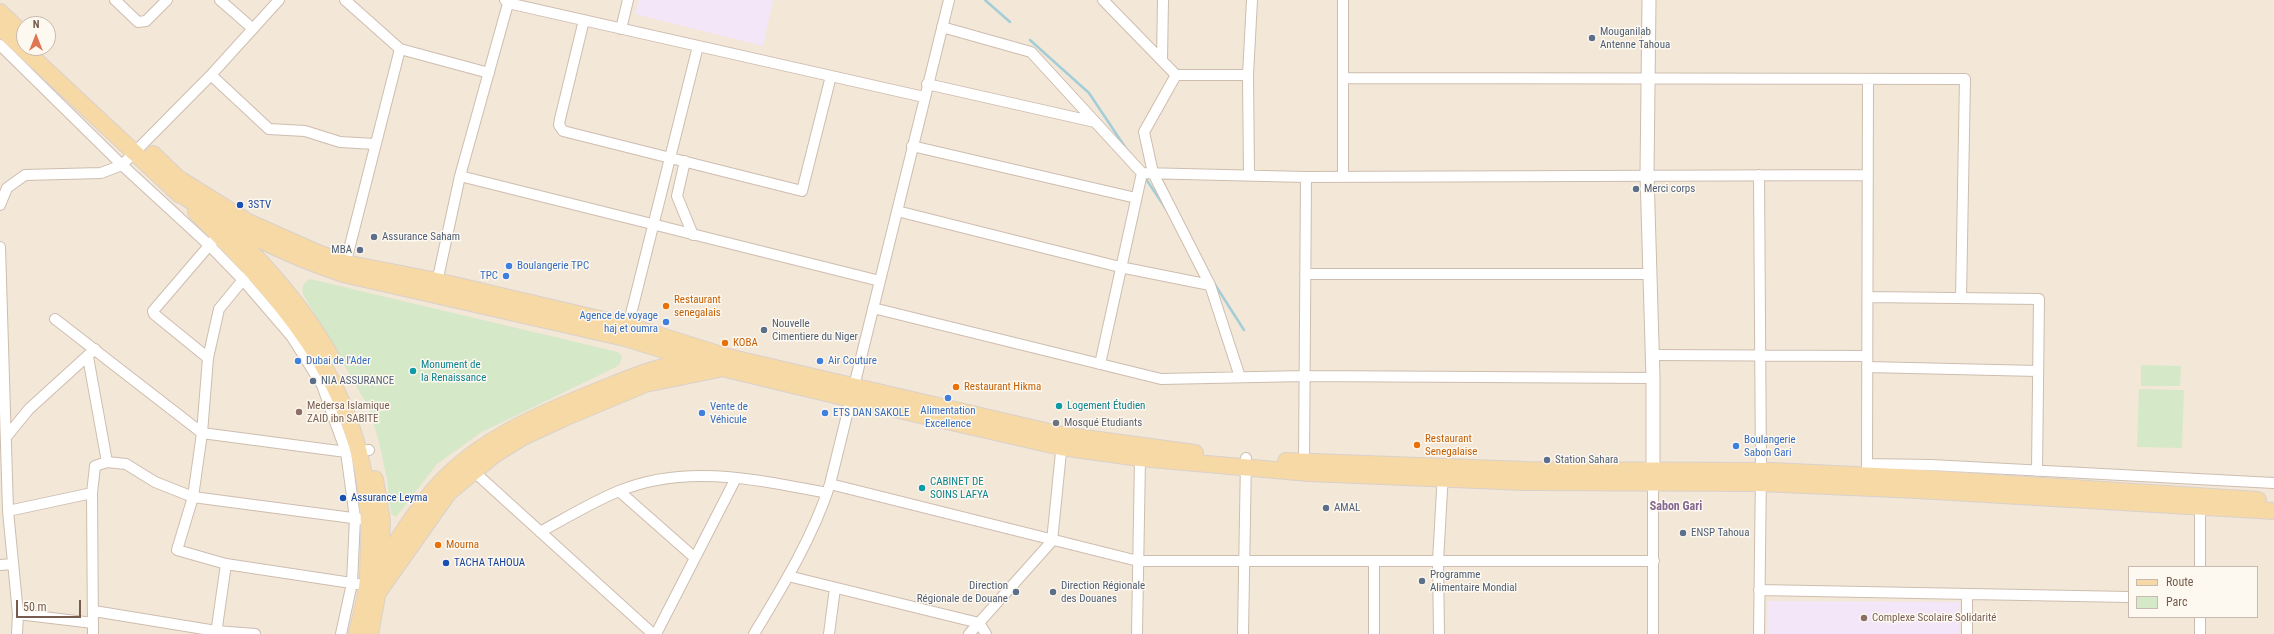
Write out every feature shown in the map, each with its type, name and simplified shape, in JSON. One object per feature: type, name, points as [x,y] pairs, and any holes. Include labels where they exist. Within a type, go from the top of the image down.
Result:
[{"type":"main road","points":[[0,12],[16,27]]},
{"type":"main road","points":[[0,27],[48,66],[177,184],[217,217],[260,260],[294,299],[316,330],[344,380],[363,426],[358,451]]},
{"type":"main road","points":[[42,56],[48,66]]},
{"type":"main road","points":[[177,184],[248,222],[318,254],[344,269]]},
{"type":"main road","points":[[177,184],[214,239],[307,337],[335,385],[363,468],[369,520],[380,567]]},
{"type":"main road","points":[[217,217],[239,231],[313,264],[435,288],[627,332],[725,363],[1140,458],[1339,469],[1525,476],[1761,477],[1918,484],[2201,502],[2274,511]]},
{"type":"main road","points":[[627,332],[642,343],[701,362]]},
{"type":"main road","points":[[642,343],[653,376]]},
{"type":"main road","points":[[357,634],[366,587],[440,483],[469,466],[517,427],[558,407],[653,376],[725,363],[747,361],[852,393]]},
{"type":"main road","points":[[653,376],[674,364],[701,362],[725,363]]},
{"type":"main road","points":[[1062,441],[1141,447],[1246,464],[1304,462],[1339,469]]},
{"type":"main road","points":[[366,587],[449,492],[469,466]]},
{"type":"main road","points":[[1761,477],[1867,470],[1918,484]]},
{"type":"main road","points":[[2201,502],[2274,501]]},
{"type":"main road","points":[[369,520],[366,587],[370,634]]},
{"type":"street","points":[[115,0],[138,22],[146,20],[167,0]]},
{"type":"street","points":[[220,0],[252,28]]},
{"type":"street","points":[[0,205],[7,188],[25,175],[101,173],[122,165],[138,147],[211,75],[279,0]]},
{"type":"street","points":[[346,0],[400,49],[489,73]]},
{"type":"street","points":[[621,29],[628,0]]},
{"type":"street","points":[[754,634],[788,576],[821,512],[880,281],[949,0]]},
{"type":"street","points":[[1103,0],[1176,75],[1248,75]]},
{"type":"street","points":[[1162,60],[1163,0]]},
{"type":"street","points":[[1249,175],[1248,75],[1252,0]]},
{"type":"street","points":[[1343,0],[1343,176]]},
{"type":"street","points":[[1649,0],[1647,174],[1653,355],[1653,634]]},
{"type":"street","points":[[435,288],[460,176],[508,1],[621,29],[924,98]]},
{"type":"street","points":[[584,20],[559,125],[563,131],[802,190],[830,76]]},
{"type":"street","points":[[942,27],[1031,52],[1142,172],[1306,177],[1647,174],[1868,175]]},
{"type":"street","points":[[0,45],[122,165],[214,239],[153,311],[154,314],[208,358]]},
{"type":"street","points":[[627,332],[660,192],[698,46]]},
{"type":"street","points":[[344,269],[400,49]]},
{"type":"street","points":[[211,75],[269,129],[305,131],[340,142],[375,144]]},
{"type":"street","points":[[1176,75],[1144,132],[1153,173],[1210,285],[1240,377]]},
{"type":"street","points":[[1343,78],[1965,80],[1961,298]]},
{"type":"street","points":[[1868,80],[1867,470],[1931,465],[2274,483]]},
{"type":"street","points":[[928,84],[1095,122]]},
{"type":"street","points":[[912,146],[1136,198]]},
{"type":"street","points":[[684,161],[677,196],[693,235]]},
{"type":"street","points":[[1100,364],[1142,172]]},
{"type":"street","points":[[1759,175],[1761,477],[1759,634]]},
{"type":"street","points":[[460,176],[880,281]]},
{"type":"street","points":[[1304,462],[1306,177]]},
{"type":"street","points":[[660,192],[677,196]]},
{"type":"street","points":[[897,211],[1120,267],[1210,285]]},
{"type":"street","points":[[0,247],[7,436],[8,511],[18,614],[17,634]]},
{"type":"street","points":[[1306,274],[1650,274]]},
{"type":"street","points":[[247,275],[219,308],[208,358],[202,433],[192,497],[177,550],[226,564],[366,587],[341,634]]},
{"type":"street","points":[[1868,297],[2039,299],[2036,471]]},
{"type":"street","points":[[873,308],[1161,379],[1305,376],[1653,378]]},
{"type":"street","points":[[54,319],[95,349],[202,433],[358,451]]},
{"type":"street","points":[[7,436],[29,409],[88,357],[95,349]]},
{"type":"street","points":[[1653,355],[1867,356]]},
{"type":"street","points":[[88,357],[108,462]]},
{"type":"street","points":[[1867,367],[2038,371]]},
{"type":"street","points":[[969,634],[1052,541],[1062,441]]},
{"type":"street","points":[[1137,634],[1140,458]]},
{"type":"street","points":[[93,634],[92,493],[95,466],[108,462],[126,464],[155,482],[192,497],[369,520]]},
{"type":"street","points":[[1243,634],[1246,464]]},
{"type":"street","points":[[469,466],[540,532],[655,634],[736,478]]},
{"type":"street","points":[[1438,634],[1438,561],[1443,473]]},
{"type":"street","points":[[540,532],[619,491],[638,485],[683,476],[736,478],[828,488],[1138,561],[1654,561]]},
{"type":"street","points":[[619,491],[695,558]]},
{"type":"street","points":[[8,511],[92,493]]},
{"type":"street","points":[[2200,566],[2201,502]]},
{"type":"street","points":[[1374,561],[1374,634]]},
{"type":"street","points":[[0,565],[12,564]]},
{"type":"street","points":[[216,633],[226,564]]},
{"type":"street","points":[[788,576],[979,623],[986,634]]},
{"type":"street","points":[[829,634],[835,588]]},
{"type":"street","points":[[1759,590],[2128,597]]},
{"type":"street","points":[[1967,594],[1967,634]]},
{"type":"street","points":[[94,611],[216,633],[255,634]]},
{"type":"street","points":[[18,614],[94,623]]},
{"type":"street","points":[[2200,618],[2200,634]]},
{"type":"shaded area","points":[[0,0],[2274,0],[2274,634],[0,634]]},
{"type":"shaded area","points":[[639,0],[773,0],[763,46],[635,14]]},
{"type":"shaded area","name":"Complexe Scolaire Solidarité","points":[[1768,601],[1960,602],[1959,634],[1767,634]]},
{"type":"green space","points":[[310,279],[618,352],[622,356],[620,364],[480,433],[437,464],[396,517],[391,514],[387,479],[379,442],[369,408],[303,294],[302,289],[306,282]]},
{"type":"green space","points":[[2141,365],[2181,366],[2180,386],[2141,386]]},
{"type":"green space","points":[[2139,389],[2184,390],[2182,448],[2137,447]]},
{"type":"waterway","points":[[985,0],[1010,22]]},
{"type":"waterway","points":[[1030,40],[1089,93],[1127,150]]},
{"type":"waterway","points":[[1144,176],[1168,212]]},
{"type":"waterway","points":[[1214,283],[1244,330]]},
{"type":"place","name":"Mouganilab Antenne Tahoua","points":[[1592,38]]},
{"type":"place","name":"Merci corps","points":[[1636,189]]},
{"type":"place","name":"3STV","points":[[240,205]]},
{"type":"place","name":"Assurance Saham","points":[[374,237]]},
{"type":"place","name":"MBA","points":[[360,250]]},
{"type":"place","name":"Boulangerie TPC","points":[[509,266]]},
{"type":"place","name":"TPC","points":[[506,276]]},
{"type":"place","name":"Restaurant senegalais","points":[[666,306]]},
{"type":"place","name":"Agence de voyage haj et oumra","points":[[666,322]]},
{"type":"place","name":"Nouvelle Cimentiere du Niger","points":[[764,330]]},
{"type":"place","name":"KOBA","points":[[725,343]]},
{"type":"place","name":"Dubai de l'Ader","points":[[298,361]]},
{"type":"place","name":"Air Couture","points":[[820,361]]},
{"type":"place","name":"Monument de la Renaissance","points":[[413,371]]},
{"type":"place","name":"NIA ASSURANCE","points":[[313,381]]},
{"type":"place","name":"Restaurant Hikma","points":[[956,387]]},
{"type":"place","name":"Alimentation Excellence","points":[[948,398]]},
{"type":"place","name":"Logement Étudien","points":[[1059,406]]},
{"type":"place","name":"Medersa Islamique ZAID ibn SABITE","points":[[299,412]]},
{"type":"place","name":"Vente de Véhicule","points":[[702,413]]},
{"type":"place","name":"ETS DAN SAKOLE","points":[[825,413]]},
{"type":"place","name":"Mosqué Etudiants","points":[[1056,423]]},
{"type":"place","name":"Restaurant Senegalaise","points":[[1417,445]]},
{"type":"place","name":"Boulangerie Sabon Gari","points":[[1736,446]]},
{"type":"place","name":"Station Sahara","points":[[1547,460]]},
{"type":"place","name":"CABINET DE SOINS LAFYA","points":[[922,488]]},
{"type":"place","name":"Assurance Leyma","points":[[343,498]]},
{"type":"place","name":"AMAL","points":[[1326,508]]},
{"type":"place","name":"ENSP Tahoua","points":[[1683,533]]},
{"type":"place","name":"Mourna","points":[[438,545]]},
{"type":"place","name":"TACHA TAHOUA","points":[[446,563]]},
{"type":"place","name":"Programme Alimentaire Mondial","points":[[1422,581]]},
{"type":"place","name":"Direction Régionale de Douane","points":[[1016,592]]},
{"type":"place","name":"Direction Régionale des Douanes","points":[[1053,592]]},
{"type":"place","name":"Complexe Scolaire Solidarité","points":[[1864,618]]},
{"type":"district","name":"Sabon Gari","points":[[1676,507]]}]
